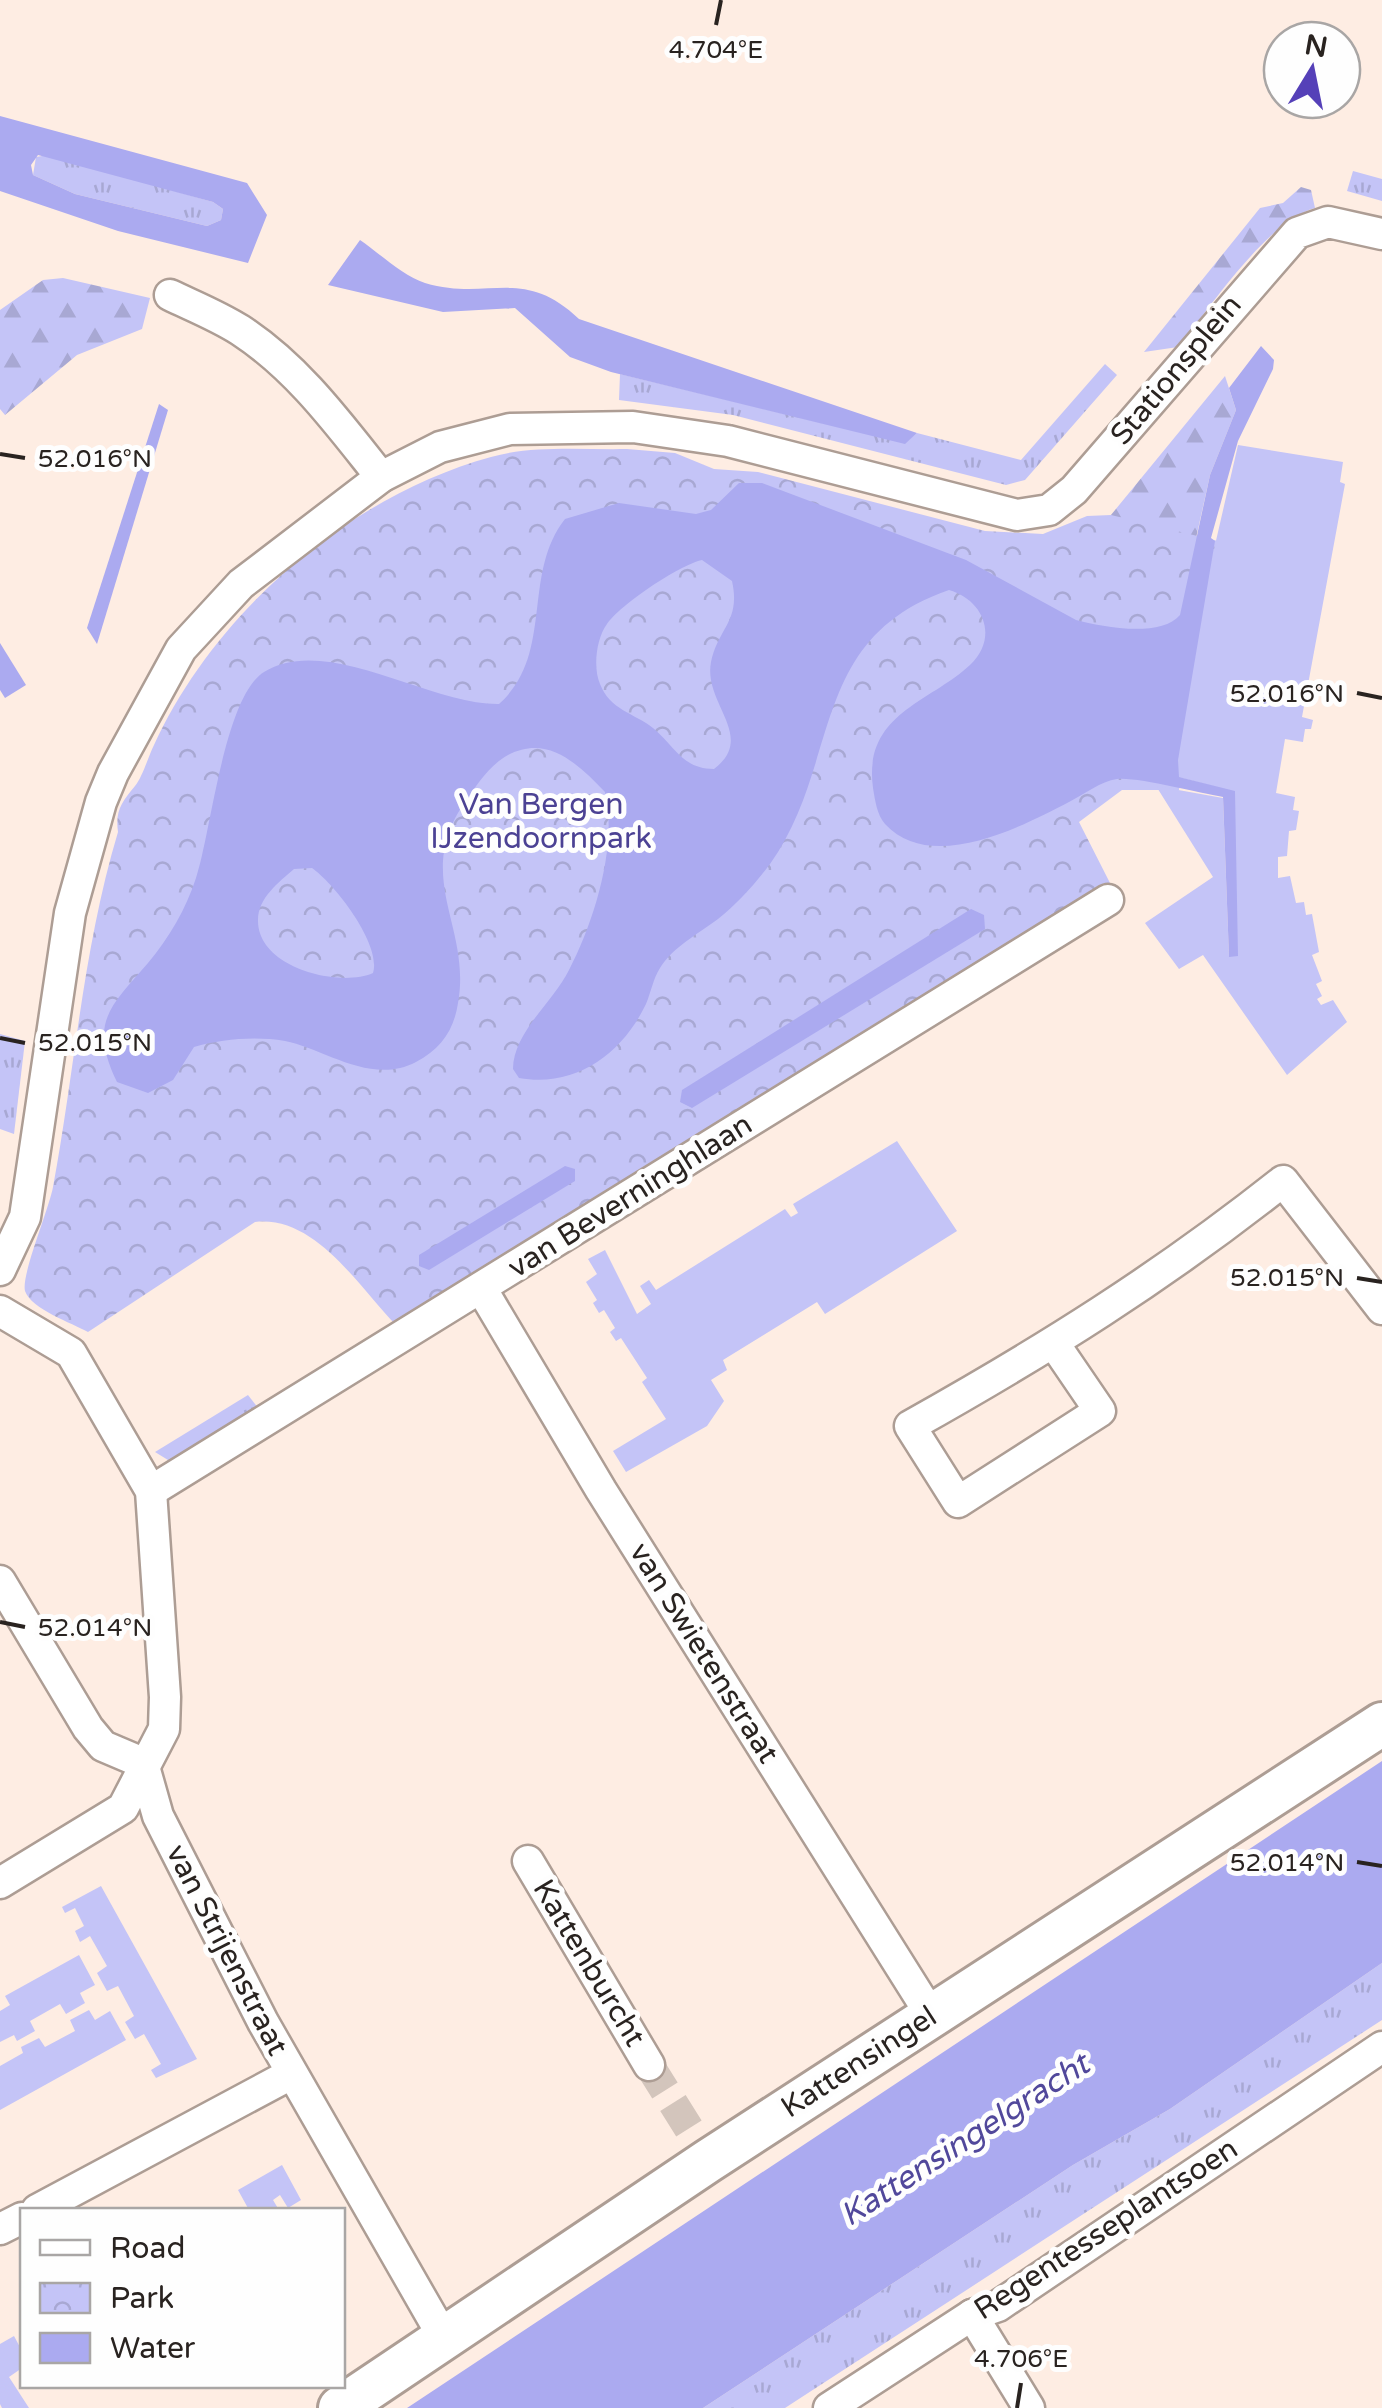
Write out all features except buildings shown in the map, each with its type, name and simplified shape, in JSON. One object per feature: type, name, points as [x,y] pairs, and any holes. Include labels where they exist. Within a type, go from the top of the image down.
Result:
[{"type":"main road","name":"Kattensingel","points":[[340,2408],[444,2338],[700,2148],[931,2015],[1382,1724]]},
{"type":"street","name":"Stationsplein","points":[[380,476],[440,447],[510,429],[634,426],[728,441],[1017,515],[1049,510],[1074,490],[1297,233],[1328,222],[1382,234]]},
{"type":"street","points":[[0,1270],[24,1217],[70,913],[101,802],[114,773],[181,650],[241,584],[380,476],[313,392],[279,360],[238,329],[170,294]]},
{"type":"street","name":"van Beverninghlaan","points":[[152,1492],[1108,900]]},
{"type":"street","points":[[1056,1345],[1100,1411],[958,1502],[910,1426],[1056,1345],[1192,1253],[1283,1181],[1382,1309]]},
{"type":"street","name":"van Swietenstraat","points":[[482,1288],[601,1490],[931,2015]]},
{"type":"street","points":[[0,1311],[71,1353],[152,1492],[165,1696],[164,1728],[123,1808],[0,1883]]},
{"type":"street","points":[[0,1580],[88,1728],[103,1746],[143,1763]]},
{"type":"street","name":"van Strijenstraat","points":[[143,1763],[158,1816],[290,2074],[444,2338]]},
{"type":"street","name":"Kattenburcht","points":[[528,1861],[650,2065]]},
{"type":"street","name":"Regentesseplantsoen","points":[[829,2408],[972,2315],[998,2306],[1382,2047]]},
{"type":"street","points":[[46,2208],[89,2199],[290,2074]]},
{"type":"street","points":[[972,2315],[1029,2408]]},
{"type":"green space","points":[[48,155],[213,202],[223,209],[221,220],[207,226],[75,194],[33,175],[36,157]]},
{"type":"green space","points":[[1353,171],[1382,179],[1382,201],[1347,191]]},
{"type":"green space","points":[[1301,187],[1311,190],[1315,208],[1296,216],[1259,248],[1178,347],[1144,352],[1260,208],[1283,203]]},
{"type":"green space","points":[[63,278],[150,298],[142,329],[77,355],[5,415],[0,409],[0,310],[43,280]]},
{"type":"green space","points":[[1105,364],[1117,375],[1025,480],[1006,485],[733,415],[619,400],[620,374],[905,443],[917,433],[1021,460]]},
{"type":"green space","points":[[1225,376],[1236,410],[1210,475],[1179,615],[1097,532]]},
{"type":"green space","points":[[1238,445],[1343,462],[1340,482],[1345,484],[1302,717],[1313,720],[1311,729],[1305,729],[1303,742],[1285,739],[1276,793],[1295,797],[1293,810],[1299,811],[1296,830],[1289,831],[1287,856],[1278,857],[1278,878],[1290,876],[1296,903],[1304,902],[1306,915],[1312,914],[1319,952],[1312,955],[1322,981],[1316,984],[1322,996],[1317,999],[1321,1005],[1333,1000],[1347,1022],[1287,1075],[1203,955],[1179,969],[1145,923],[1213,877],[1156,786],[1223,798],[1229,957],[1235,792],[1178,777],[1178,760],[1201,606]]},
{"type":"green space","name":"Van Bergen IJzendoornpark","points":[[627,449],[675,453],[714,469],[758,472],[985,531],[1043,534],[1087,516],[1111,515],[1218,541],[1179,790],[1122,790],[1079,822],[1110,883],[396,1325],[351,1273],[316,1241],[277,1223],[255,1222],[88,1332],[43,1310],[29,1298],[25,1283],[53,1187],[88,964],[118,832],[119,812],[180,696],[212,649],[292,566],[338,530],[387,500],[438,475],[507,453]]},
{"type":"green space","points":[[0,1034],[25,1041],[14,1134],[0,1129]]},
{"type":"green space","points":[[897,1141],[957,1231],[825,1314],[817,1302],[723,1360],[727,1370],[711,1380],[724,1401],[707,1426],[626,1472],[613,1451],[666,1419],[642,1382],[647,1378],[621,1338],[616,1341],[610,1332],[615,1328],[604,1310],[599,1313],[593,1303],[597,1300],[586,1282],[597,1274],[588,1259],[605,1250],[637,1314],[651,1304],[640,1286],[649,1280],[656,1290],[785,1209],[791,1217],[798,1213],[793,1204]]},
{"type":"green space","points":[[248,1395],[259,1409],[181,1461],[168,1460],[155,1452]]},
{"type":"green space","points":[[101,1886],[197,2059],[156,2078],[151,2070],[161,2064],[144,2034],[135,2039],[125,2022],[134,2016],[118,1986],[107,1991],[97,1973],[107,1966],[90,1936],[80,1942],[75,1931],[84,1926],[75,1908],[65,1913],[62,1907]]},
{"type":"green space","points":[[79,1955],[95,1985],[80,1993],[85,2003],[66,2014],[60,2004],[30,2021],[35,2031],[17,2041],[14,2035],[0,2042],[0,2011],[10,2005],[5,1996]]},
{"type":"green space","points":[[1382,1963],[1382,2020],[785,2408],[703,2408],[1073,2165],[1170,2109]]},
{"type":"green space","points":[[89,2010],[95,2020],[110,2011],[126,2040],[0,2110],[0,2066],[23,2053],[21,2047],[39,2038],[45,2047],[75,2031],[70,2020]]},
{"type":"green space","points":[[282,2165],[301,2200],[288,2208],[280,2195],[273,2200],[278,2208],[248,2208],[238,2190]]},
{"type":"green space","points":[[14,2336],[20,2347],[20,2369],[9,2377],[29,2408],[2,2408],[0,2404],[0,2344]]},
{"type":"water","points":[[0,116],[247,183],[267,215],[248,263],[118,231],[0,191]],"holes":[[[38,155],[213,202],[223,209],[221,220],[207,226],[75,194],[33,175],[31,165]]]},
{"type":"water","points":[[360,240],[425,283],[540,293],[579,319],[917,433],[905,444],[611,372],[570,357],[515,308],[443,312],[328,285]]},
{"type":"water","points":[[1261,346],[1274,360],[1238,441],[1211,538],[1215,541],[1178,760],[1179,777],[1235,791],[1238,956],[1229,957],[1223,797],[1154,783],[1111,780],[1002,833],[951,846],[926,845],[904,838],[885,824],[873,788],[878,743],[902,713],[970,665],[984,643],[984,621],[979,611],[949,590],[903,612],[871,639],[849,672],[793,825],[770,864],[732,907],[665,960],[636,1022],[595,1064],[560,1078],[540,1080],[519,1078],[513,1069],[520,1043],[562,982],[587,929],[601,883],[608,835],[605,792],[573,762],[536,748],[523,749],[495,764],[471,793],[451,827],[443,877],[457,949],[458,1003],[450,1030],[433,1051],[416,1062],[382,1070],[348,1063],[285,1041],[239,1039],[194,1047],[173,1080],[148,1093],[117,1082],[104,1044],[108,1016],[123,991],[163,944],[187,901],[202,857],[229,736],[250,686],[264,672],[289,662],[347,665],[441,694],[499,704],[516,684],[527,662],[544,564],[565,519],[619,503],[696,514],[711,510],[739,483],[762,483],[966,560],[1076,620],[1131,629],[1159,626],[1180,615],[1210,475],[1236,410],[1229,388]],"holes":[[[702,560],[732,581],[734,595],[731,615],[711,662],[714,692],[726,719],[731,744],[726,757],[714,769],[686,761],[653,728],[610,700],[597,670],[600,637],[614,616],[665,577]],[[312,868],[333,887],[364,932],[374,961],[373,973],[341,978],[302,970],[271,951],[261,937],[258,920],[265,898],[294,869]]]},
{"type":"water","points":[[159,404],[168,410],[97,644],[87,628]]},
{"type":"water","points":[[0,643],[26,685],[5,698],[0,690]]},
{"type":"water","points":[[971,909],[984,915],[985,929],[692,1108],[680,1102],[682,1090]]},
{"type":"water","points":[[565,1166],[575,1169],[575,1181],[429,1270],[419,1266],[419,1255]]},
{"type":"water","name":"Kattensingelgracht","points":[[1382,1761],[1382,1963],[1170,2109],[1073,2165],[703,2408],[407,2408]]},
{"type":"tunnel","points":[[649,2065],[693,2135]]}]
